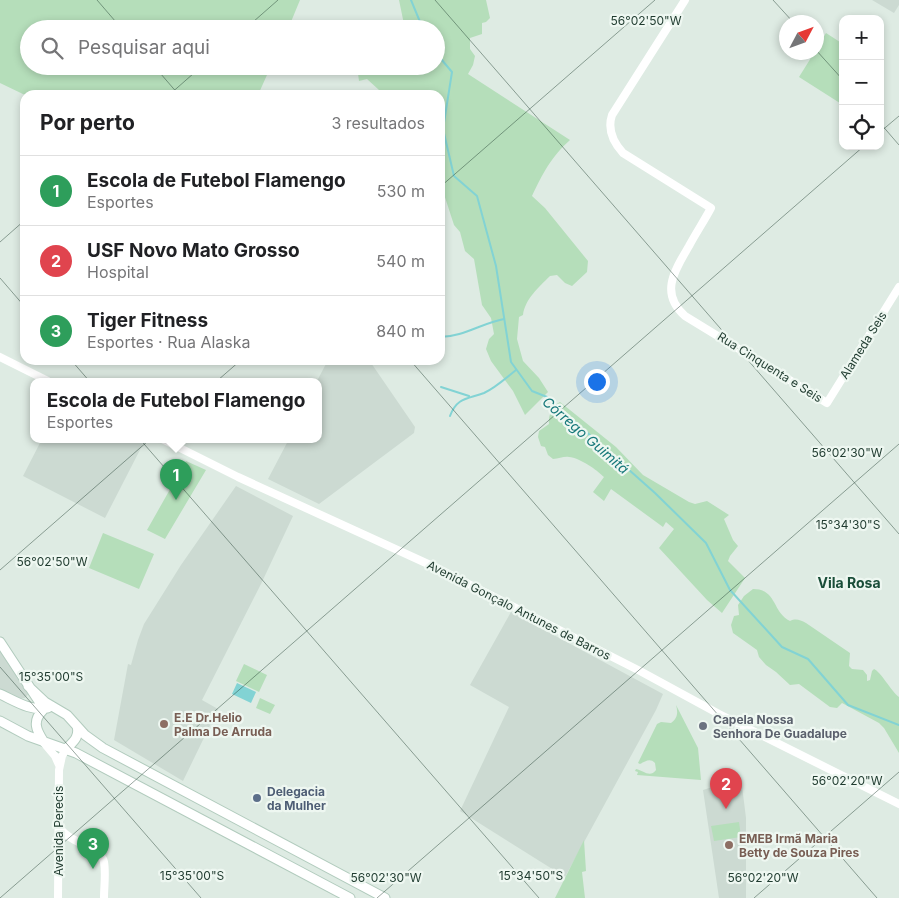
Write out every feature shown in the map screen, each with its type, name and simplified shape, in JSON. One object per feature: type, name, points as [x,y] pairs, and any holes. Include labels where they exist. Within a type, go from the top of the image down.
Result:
[{"type":"main road","points":[[0,642],[44,709]]},
{"type":"main road","points":[[28,686],[56,709],[67,715],[85,735],[103,748],[385,898]]},
{"type":"main road","points":[[0,694],[28,707],[56,709]]},
{"type":"main road","points":[[44,709],[36,718],[35,723],[44,743]]},
{"type":"main road","points":[[0,721],[28,736],[66,749],[84,758],[350,898]]},
{"type":"main road","points":[[66,749],[77,737],[77,726]]},
{"type":"street","name":"Rua Cinquenta e Seis","points":[[685,0],[612,115],[610,130],[618,148],[630,159],[711,208],[673,274],[671,289],[676,308],[685,316],[828,402]]},
{"type":"street","name":"Alameda Seis","points":[[828,402],[899,288]]},
{"type":"street","points":[[0,357],[42,378]]},
{"type":"street","name":"Avenida Gonçalo Antunes de Barros","points":[[170,443],[238,477],[432,566],[719,714],[899,804]]},
{"type":"street","points":[[44,743],[56,756],[59,765]]},
{"type":"street","name":"Avenida Perecis","points":[[58,898],[59,765],[66,749]]},
{"type":"street","points":[[59,824],[67,836],[96,852],[104,863],[104,898]]},
{"type":"street","points":[[58,840],[67,836]]},
{"type":"shaded area","points":[[872,0],[899,0],[899,5],[894,13]]},
{"type":"shaded area","points":[[325,365],[372,365],[415,427],[414,433],[319,504],[268,479],[287,443],[322,443],[322,378],[319,378]]},
{"type":"shaded area","points":[[40,443],[143,443],[105,518],[23,476]]},
{"type":"shaded area","points":[[236,486],[293,516],[202,700],[218,709],[183,781],[114,740],[128,664],[131,665],[144,624],[181,565]]},
{"type":"shaded area","points":[[511,612],[663,694],[565,877],[460,811],[509,707],[470,685]]},
{"type":"shaded area","points":[[0,646],[30,692],[25,698],[18,699],[0,689]]},
{"type":"shaded area","name":"EMEB Irmã Maria Betty de Souza Pires","points":[[741,778],[746,818],[746,898],[719,898],[703,790]]},
{"type":"green space","points":[[0,0],[300,0],[292,20],[20,20],[20,75],[267,75],[260,90],[20,90],[20,93],[0,83]]},
{"type":"green space","points":[[399,0],[486,0],[490,18],[482,23],[482,34],[470,38],[470,49],[475,56],[468,74],[570,140],[548,166],[532,196],[545,208],[588,261],[587,272],[572,286],[565,283],[557,275],[550,276],[533,294],[524,309],[523,315],[519,317],[517,339],[523,361],[539,378],[548,392],[525,415],[513,391],[491,361],[486,349],[489,339],[494,334],[491,318],[482,305],[474,259],[465,251],[460,232],[454,225],[445,197],[445,90],[379,90],[367,79],[359,81],[358,75],[445,75],[445,20],[403,20]]},
{"type":"green space","points":[[826,33],[839,41],[839,102],[799,77],[810,60],[824,60],[824,36]]},
{"type":"green space","points":[[560,402],[616,447],[643,475],[689,502],[695,504],[707,501],[729,515],[724,519],[733,540],[738,546],[728,561],[745,578],[722,613],[707,600],[659,548],[674,529],[666,522],[663,527],[611,489],[604,501],[593,492],[604,477],[601,474],[573,458],[553,459],[548,455],[545,447],[541,446],[538,437],[539,431],[549,424],[551,412]]},
{"type":"green space","points":[[186,461],[206,470],[165,539],[147,530]]},
{"type":"green space","points":[[103,533],[154,554],[139,589],[89,568]]},
{"type":"green space","points":[[753,589],[761,590],[771,597],[780,612],[790,621],[798,620],[806,623],[850,653],[849,666],[852,669],[863,670],[867,675],[867,681],[870,680],[874,669],[880,674],[899,697],[899,753],[879,723],[842,703],[837,708],[830,707],[799,684],[790,685],[766,665],[759,657],[757,650],[733,633],[731,625],[734,616],[739,615],[738,605],[744,596]]},
{"type":"green space","points":[[244,664],[267,675],[259,692],[236,681]]},
{"type":"green space","points":[[260,698],[275,705],[270,714],[256,708]]},
{"type":"green space","points":[[676,705],[698,748],[701,780],[637,775],[636,769],[649,774],[656,770],[655,763],[651,761],[638,763],[657,724],[661,722],[671,723],[675,719]]},
{"type":"green space","points":[[739,822],[741,837],[714,841],[711,826]]},
{"type":"green space","points":[[584,840],[586,871],[582,872],[585,898],[555,898]]},
{"type":"water","points":[[237,683],[256,692],[251,703],[232,694]]},
{"type":"waterway","name":"Córrego Guimitá","points":[[411,0],[419,20]]},
{"type":"waterway","name":"Córrego Guimitá","points":[[445,64],[452,72],[445,116]]},
{"type":"waterway","name":"Córrego Guimitá","points":[[445,138],[454,176],[477,196],[496,266],[511,362],[532,391],[547,397],[655,493],[706,543],[730,590],[782,647],[808,659],[848,705],[899,725]]},
{"type":"waterway","points":[[445,336],[457,335],[504,319]]},
{"type":"waterway","points":[[450,416],[456,405],[460,402],[488,391],[516,370]]},
{"type":"waterway","points":[[441,387],[469,396]]},
{"type":"place","name":"Escola de Futebol Flamengo","points":[[176,500]]},
{"type":"place","name":"E.E Dr.Helio Palma De Arruda","points":[[164,724]]},
{"type":"place","name":"Capela Nossa Senhora De Guadalupe","points":[[703,726]]},
{"type":"place","name":"Delegacia da Mulher","points":[[257,798]]},
{"type":"place","name":"USF Novo Mato Grosso","points":[[726,809]]},
{"type":"place","name":"EMEB Irmã Maria Betty de Souza Pires","points":[[729,845]]},
{"type":"place","name":"Tiger Fitness","points":[[93,869]]},
{"type":"district","name":"Vila Rosa","points":[[849,582]]}]
